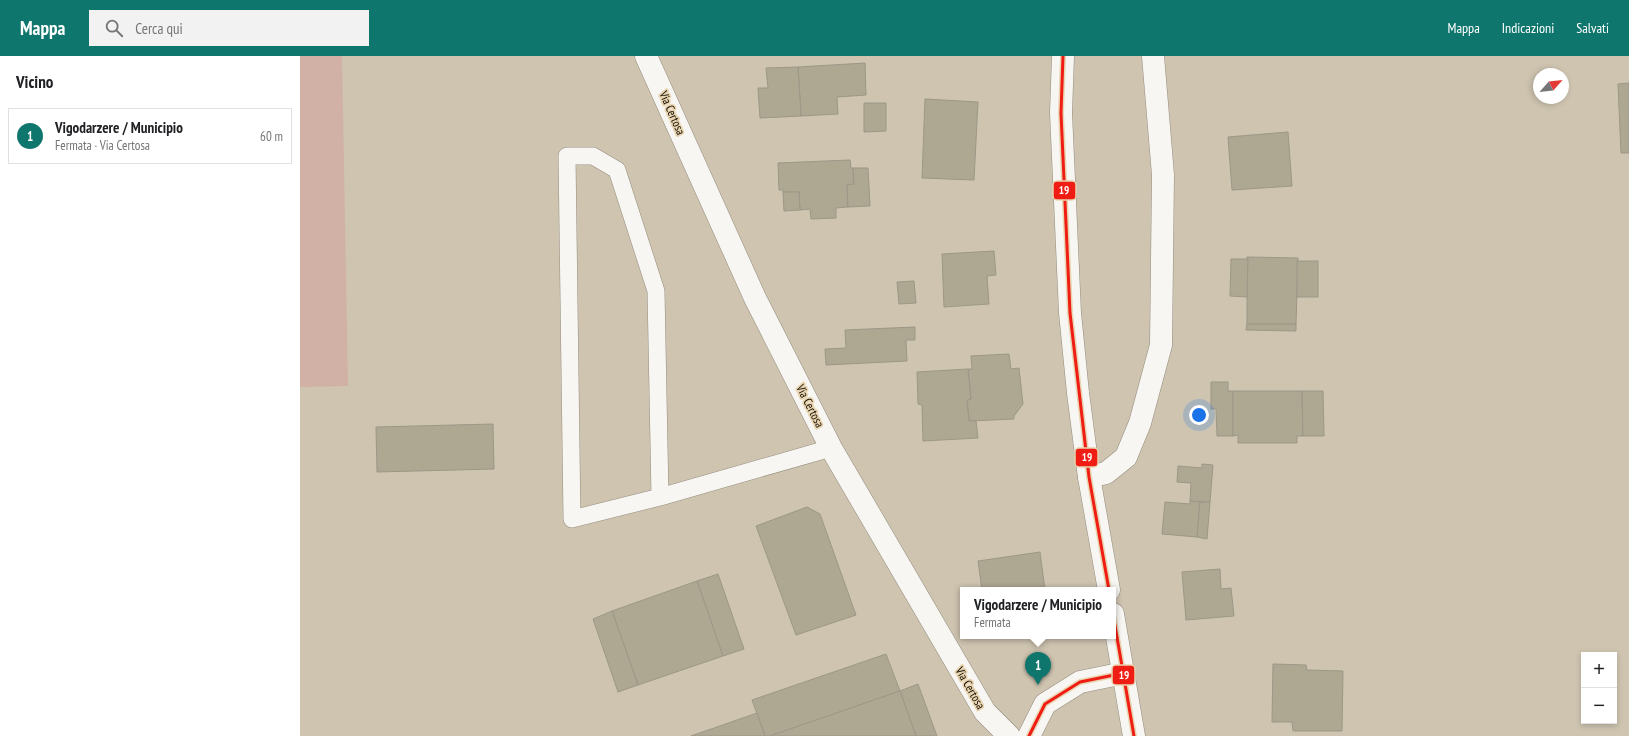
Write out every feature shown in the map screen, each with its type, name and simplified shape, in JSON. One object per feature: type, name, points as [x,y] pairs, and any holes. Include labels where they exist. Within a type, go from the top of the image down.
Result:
[{"type":"street","name":"Via Certosa","points":[[646,56],[755,298],[831,448],[985,712],[1009,736]]},
{"type":"street","points":[[1063,56],[1061,114],[1070,313],[1078,393],[1089,477],[1108,587]]},
{"type":"street","points":[[1089,477],[1106,473],[1126,457],[1140,423],[1161,345],[1163,175],[1153,56]]},
{"type":"street","points":[[1116,630],[1134,736]]},
{"type":"street","points":[[1029,736],[1045,704],[1080,682],[1124,673]]},
{"type":"lane","points":[[660,497],[656,291],[617,170],[593,156],[567,156],[572,519],[660,497],[831,448]]},
{"type":"shaded area","points":[[300,56],[342,56],[348,386],[300,387]]},
{"type":"building","points":[[865,63],[866,95],[837,97],[838,114],[801,116],[798,67]]},
{"type":"building","points":[[798,67],[801,116],[760,118],[758,88],[768,88],[766,68]]},
{"type":"building","points":[[1629,83],[1629,153],[1621,153],[1618,84]]},
{"type":"building","points":[[925,99],[978,102],[974,180],[922,178]]},
{"type":"building","points":[[864,103],[886,103],[886,131],[864,132]]},
{"type":"building","points":[[1288,132],[1292,186],[1232,190],[1228,137]]},
{"type":"building","points":[[850,160],[851,168],[853,168],[854,184],[847,185],[848,207],[836,208],[836,218],[811,219],[810,209],[800,210],[799,192],[783,192],[783,190],[779,190],[778,163]]},
{"type":"building","points":[[853,168],[868,168],[870,206],[848,207],[847,185],[854,184]]},
{"type":"building","points":[[783,192],[799,192],[800,210],[784,211]]},
{"type":"building","points":[[994,251],[996,275],[987,276],[989,304],[944,307],[942,254]]},
{"type":"building","points":[[1247,257],[1298,258],[1296,324],[1247,324]]},
{"type":"building","points":[[1231,259],[1248,259],[1247,297],[1230,296]]},
{"type":"building","points":[[1297,261],[1318,261],[1318,297],[1297,297]]},
{"type":"building","points":[[914,281],[916,303],[899,304],[897,282]]},
{"type":"building","points":[[1247,324],[1296,324],[1296,331],[1246,330]]},
{"type":"building","points":[[915,327],[915,340],[906,340],[907,361],[826,365],[825,349],[846,348],[845,330]]},
{"type":"building","points":[[1009,354],[1011,369],[1019,368],[1023,404],[1014,416],[1014,419],[969,421],[967,400],[971,399],[968,369],[972,369],[971,356]]},
{"type":"building","points":[[968,369],[971,399],[967,400],[969,421],[976,421],[978,438],[923,441],[922,405],[918,404],[917,372]]},
{"type":"building","points":[[1211,382],[1228,382],[1228,391],[1233,391],[1233,436],[1217,436],[1216,409],[1211,409]]},
{"type":"building","points":[[1233,391],[1302,391],[1303,436],[1297,436],[1297,443],[1238,443],[1238,435],[1233,436]]},
{"type":"building","points":[[1302,391],[1323,391],[1324,436],[1303,436]]},
{"type":"building","points":[[493,424],[494,469],[377,472],[376,427]]},
{"type":"building","points":[[1202,464],[1213,465],[1210,502],[1190,501],[1191,483],[1177,482],[1178,466],[1202,468]]},
{"type":"building","points":[[1190,501],[1200,502],[1197,537],[1162,534],[1165,502],[1190,504]]},
{"type":"building","points":[[1200,502],[1210,502],[1207,539],[1197,537]]},
{"type":"building","points":[[807,507],[820,514],[856,615],[796,635],[756,526]]},
{"type":"building","points":[[1040,552],[1045,587],[982,587],[978,561]]},
{"type":"building","points":[[1220,569],[1221,589],[1231,588],[1234,616],[1186,620],[1182,572]]},
{"type":"building","points":[[718,574],[744,649],[723,656],[697,581]]},
{"type":"building","points":[[697,581],[723,656],[638,685],[612,611]]},
{"type":"building","points":[[612,611],[638,685],[618,692],[593,619]]},
{"type":"building","points":[[886,654],[900,691],[770,736],[765,736],[752,700]]},
{"type":"building","points":[[1273,664],[1306,665],[1307,670],[1343,671],[1342,731],[1293,731],[1292,722],[1272,722]]},
{"type":"building","points":[[918,684],[937,736],[916,736],[900,691]]},
{"type":"building","points":[[900,691],[916,736],[770,736]]},
{"type":"building","points":[[757,713],[765,736],[691,736]]},
{"type":"transit line","name":"19","points":[[1063,56],[1061,113],[1070,313],[1089,477],[1108,587]]},
{"type":"transit line","name":"19","points":[[1116,631],[1134,736]]},
{"type":"transit line","name":"19","points":[[1029,736],[1045,704],[1080,682],[1124,673]]},
{"type":"place","name":"Vigodarzere / Municipio","points":[[1038,685]]}]
